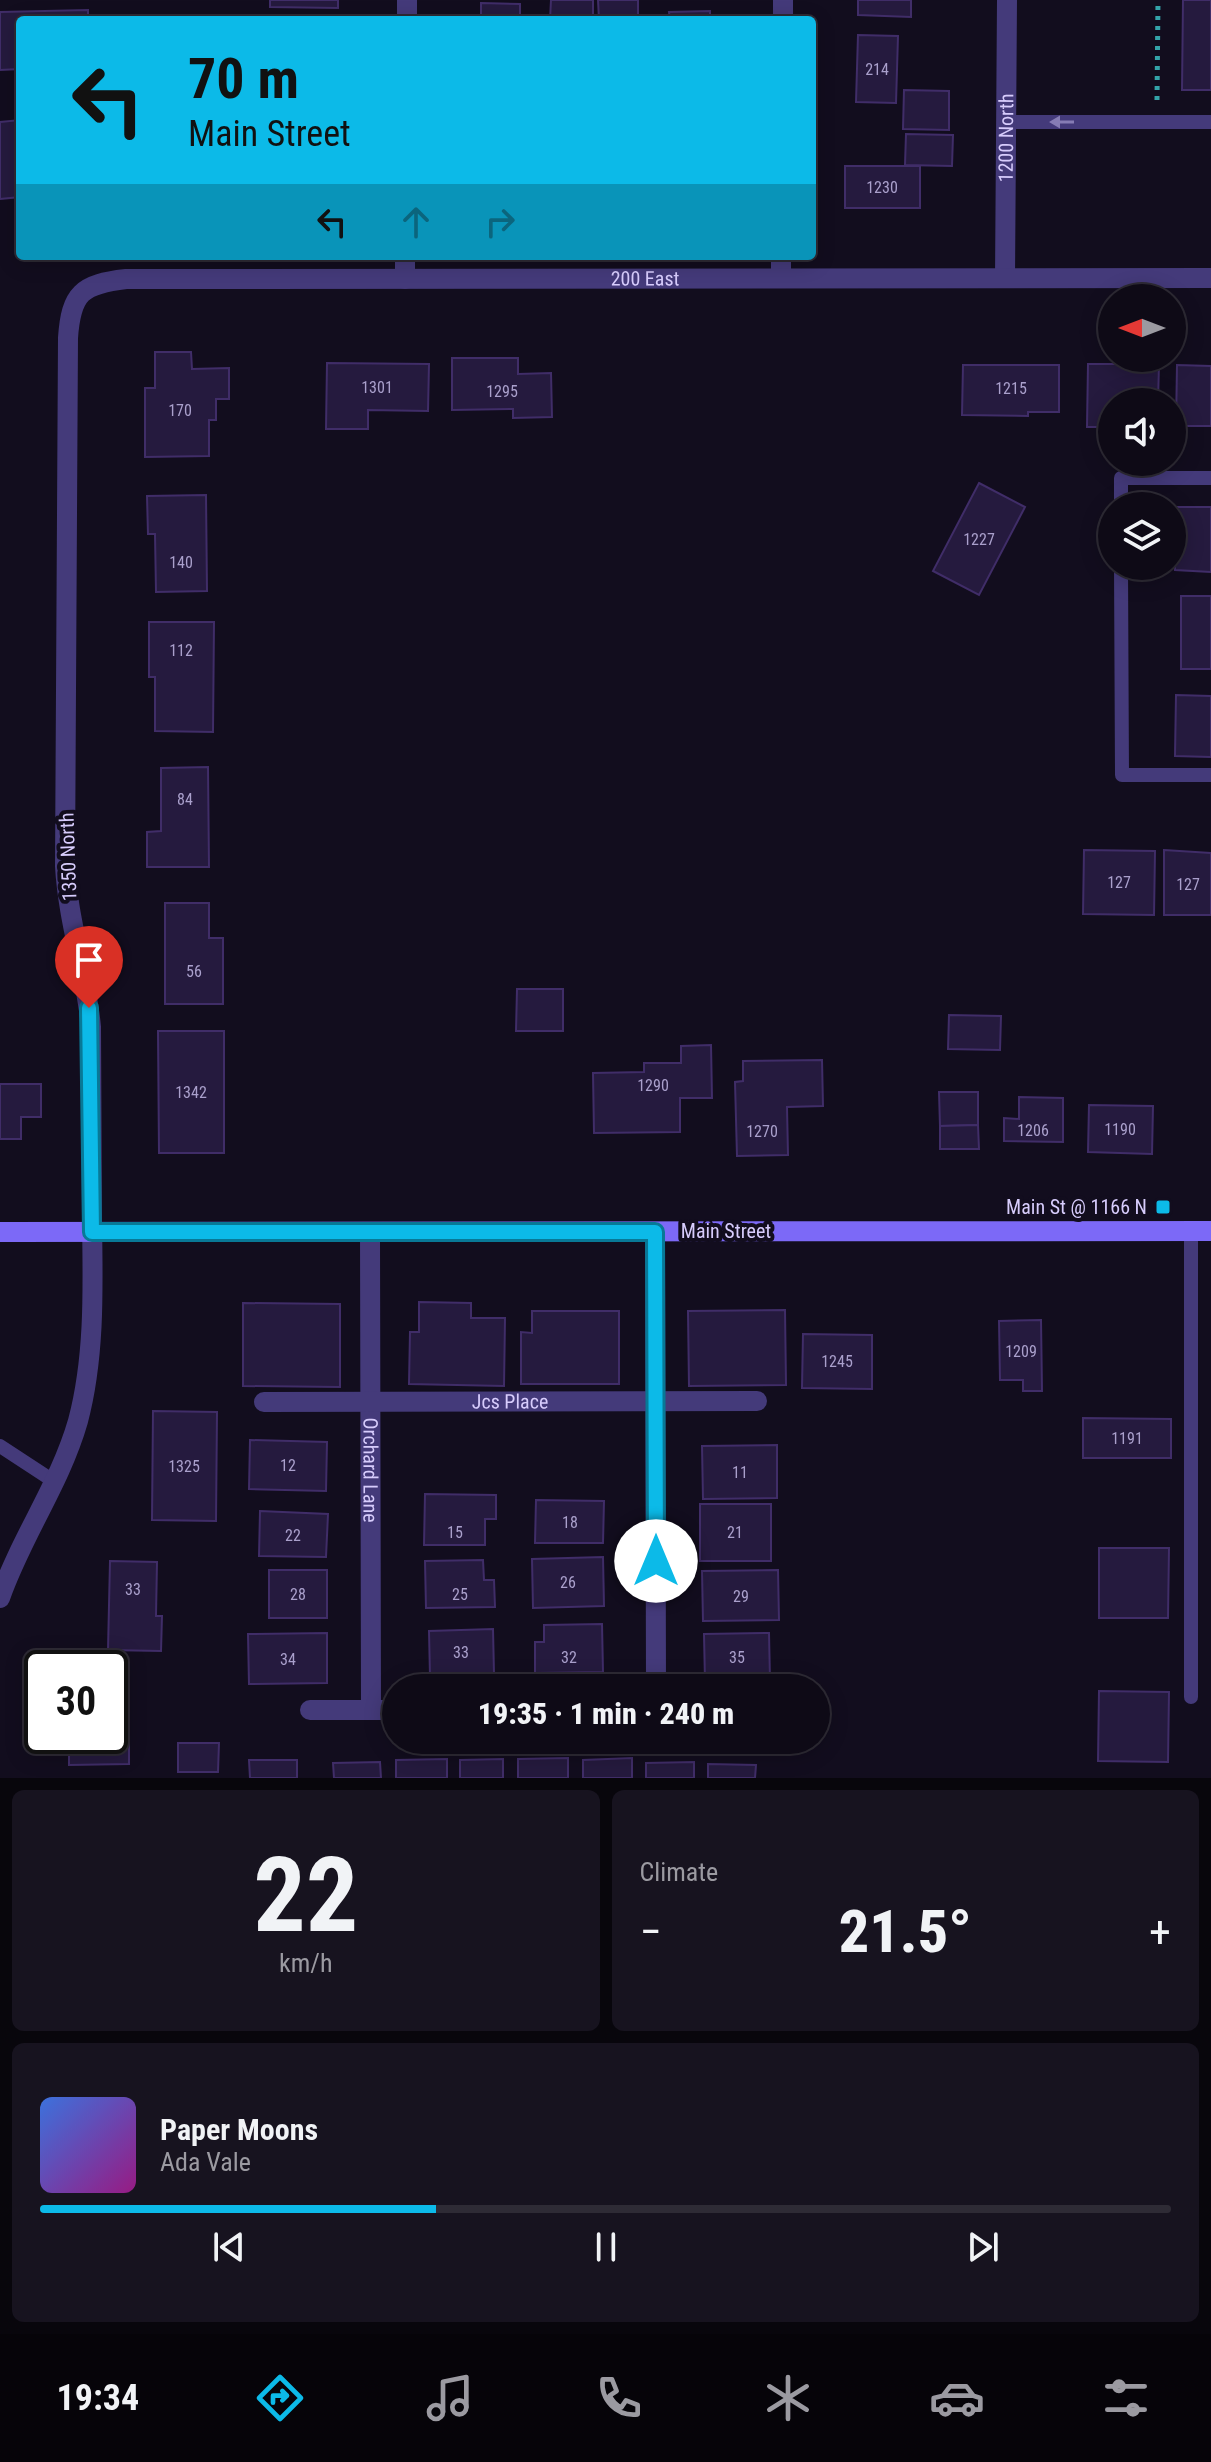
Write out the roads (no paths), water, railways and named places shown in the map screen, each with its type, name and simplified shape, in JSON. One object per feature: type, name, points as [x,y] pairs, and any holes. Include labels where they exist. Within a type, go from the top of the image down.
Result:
[{"type":"main road","name":"Main Street","points":[[0,1232],[1201,1231]]},
{"type":"street","name":"1200 North","points":[[1005,278],[1007,0]]},
{"type":"street","points":[[405,260],[405,279]]},
{"type":"street","points":[[781,260],[781,278]]},
{"type":"street","name":"200 East","points":[[80,291],[93,284],[126,279],[1211,278]]},
{"type":"street","name":"1350 North","points":[[0,1598],[68,1452],[86,1384],[92,1313],[91,1027],[87,987],[69,907],[65,866],[68,338],[73,305],[80,291]]},
{"type":"street","name":"Orchard Lane","points":[[370,1232],[371,1710]]},
{"type":"street","points":[[655,1232],[656,1674]]},
{"type":"street","name":"Jcs Place","points":[[264,1402],[757,1401]]},
{"type":"street","points":[[310,1710],[382,1710]]},
{"type":"lane","points":[[1006,122],[1211,122]]},
{"type":"lane","points":[[1121,492],[1121,478],[1211,478]]},
{"type":"lane","points":[[1121,580],[1122,775],[1211,775]]},
{"type":"lane","points":[[1191,1697],[1201,1231]]},
{"type":"lane","points":[[0,1446],[55,1482]]},
{"type":"place","name":"Main St @ 1166 N","points":[[1163,1207]]}]
